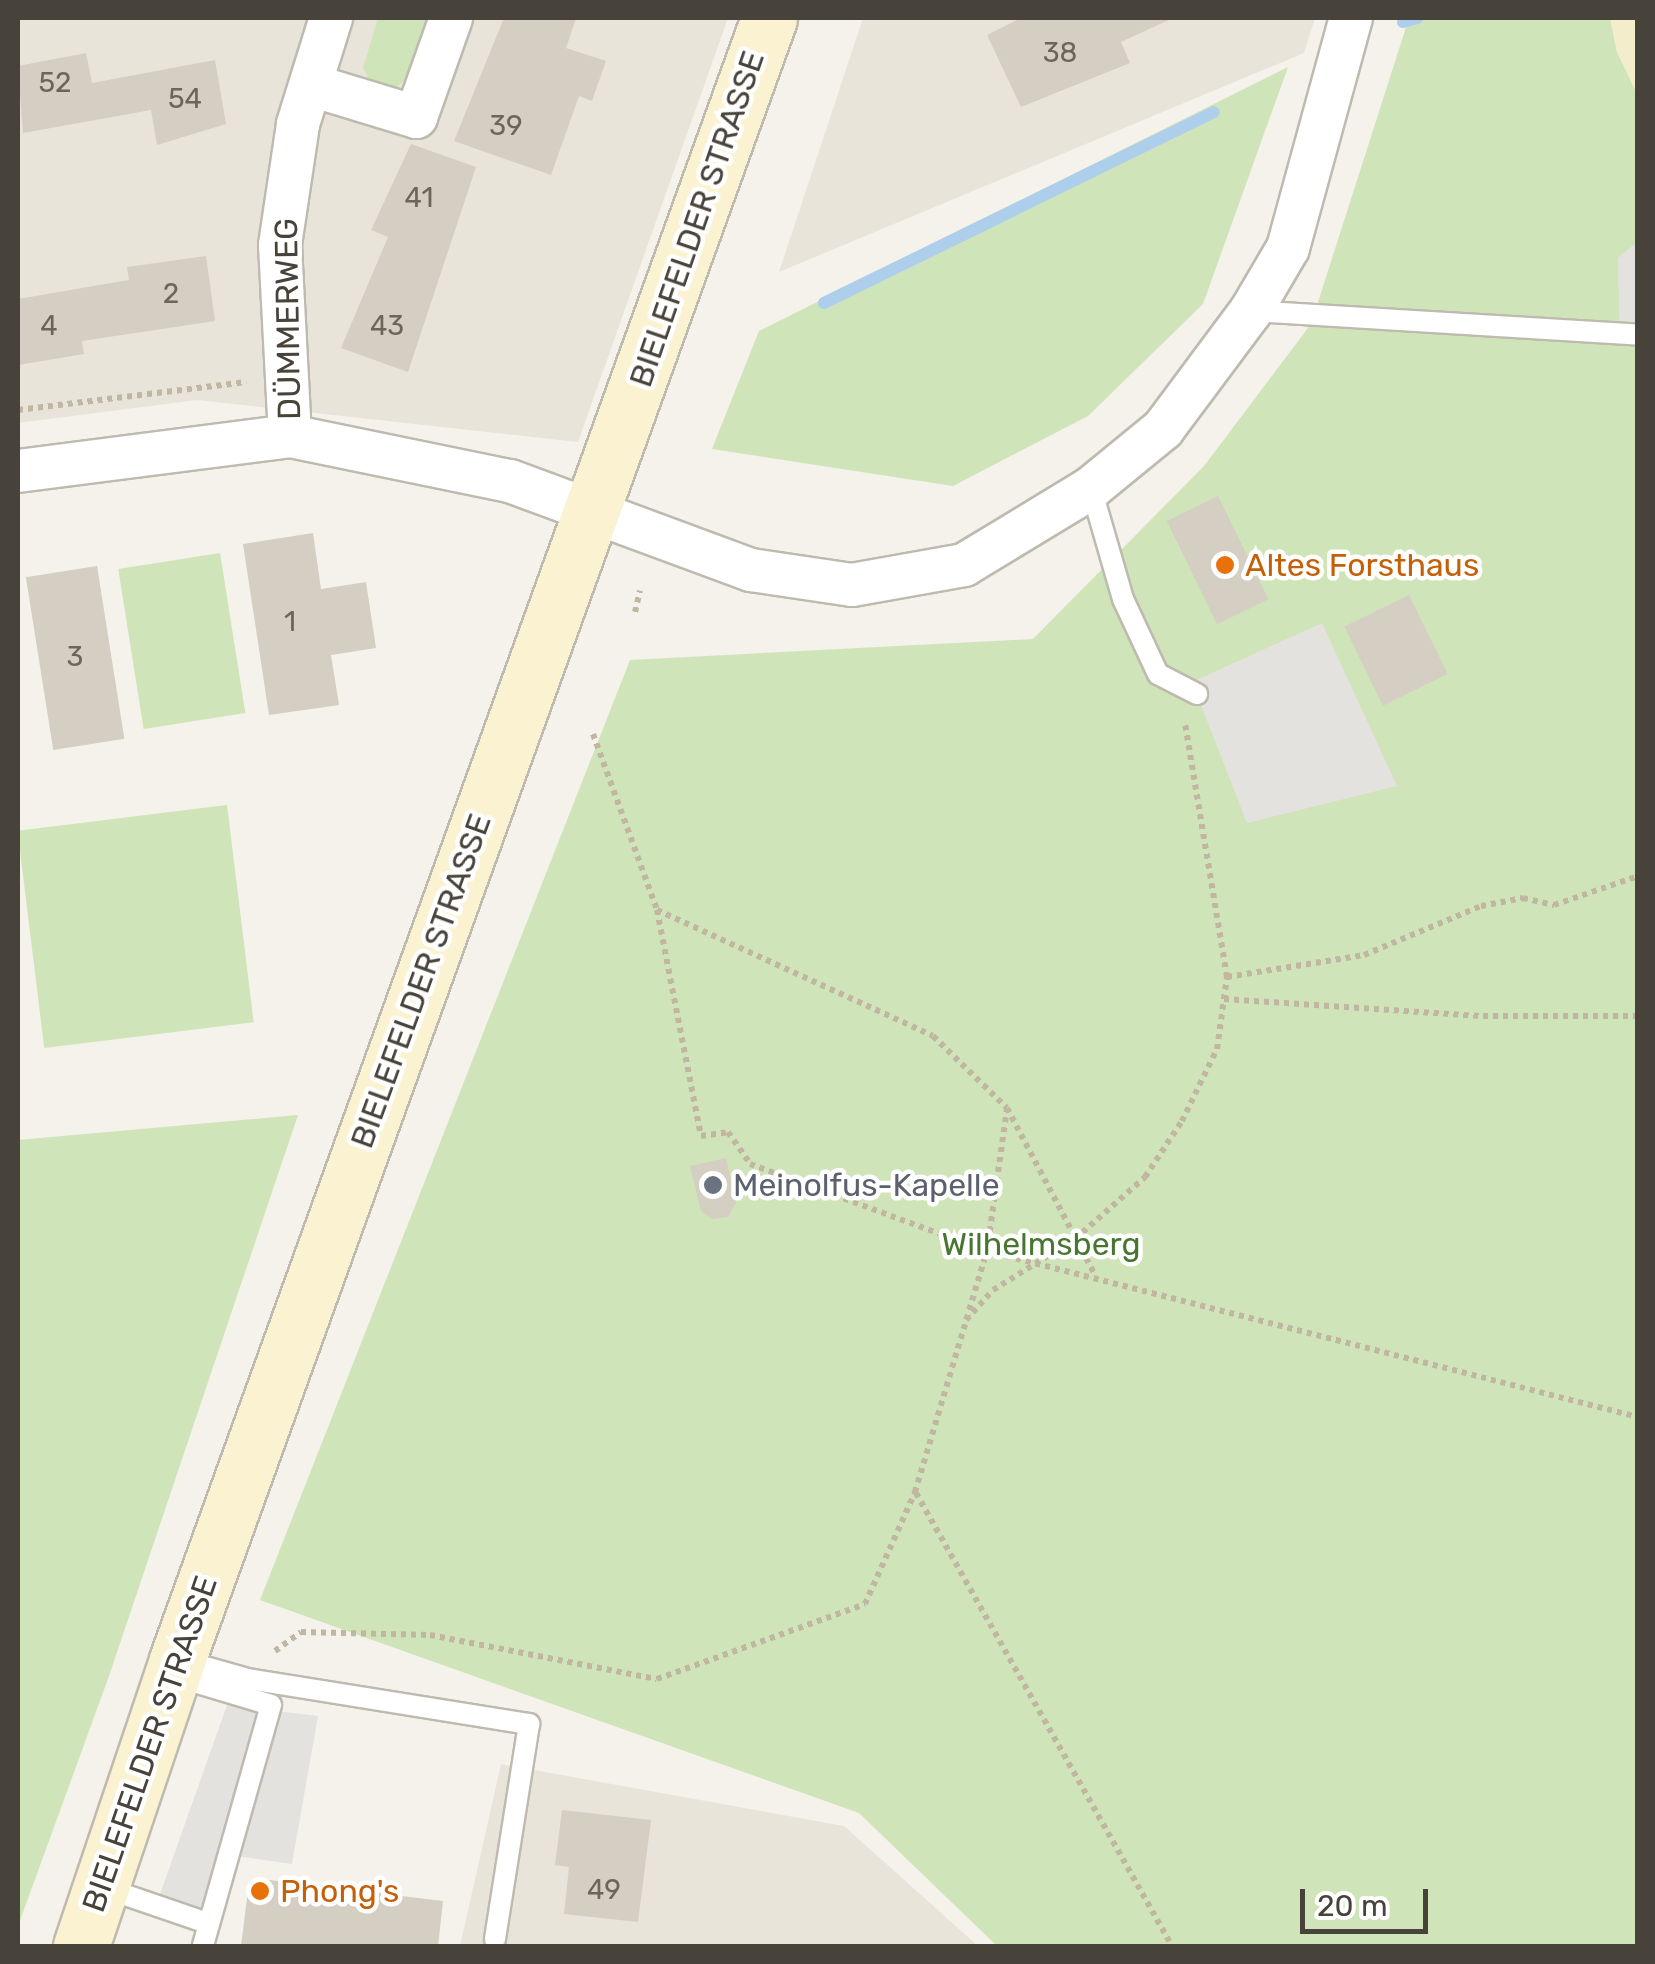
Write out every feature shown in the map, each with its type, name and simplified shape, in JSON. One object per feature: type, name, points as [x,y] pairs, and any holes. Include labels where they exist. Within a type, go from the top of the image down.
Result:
[{"type":"main road","name":"BIELEFELDER STRASSE","points":[[81,1946],[175,1668],[768,18]]},
{"type":"street","name":"DÜMMERWEG","points":[[290,436],[280,244],[311,85],[331,18]]},
{"type":"street","points":[[311,85],[416,117],[450,18]]},
{"type":"street","points":[[18,471],[290,436],[510,481],[592,515],[751,570],[852,585],[964,564],[1091,488],[1164,428],[1251,311],[1288,248],[1351,18]]},
{"type":"lane","points":[[1251,311],[1638,335]]},
{"type":"lane","points":[[1091,488],[1123,599],[1158,674],[1188,691]]},
{"type":"lane","points":[[175,1668],[529,1724],[495,1939]]},
{"type":"lane","points":[[175,1668],[271,1705],[207,1923],[204,1946]]},
{"type":"lane","points":[[100,1887],[207,1923]]},
{"type":"path","points":[[18,410],[268,379]]},
{"type":"path","points":[[635,612],[640,591]]},
{"type":"path","points":[[961,1324],[993,1290],[1074,1239],[1145,1176],[1182,1121],[1217,1049],[1227,977],[1188,691]]},
{"type":"path","points":[[593,734],[657,910],[701,1136],[728,1132],[750,1164],[987,1251],[1638,1417]]},
{"type":"path","points":[[1227,977],[1364,955],[1482,906],[1523,898],[1571,902],[1638,876]]},
{"type":"path","points":[[657,910],[933,1036],[1007,1108],[1096,1276]]},
{"type":"path","points":[[1224,999],[1483,1016],[1638,1016]]},
{"type":"path","points":[[248,1679],[251,1667],[301,1632],[430,1635],[657,1679],[864,1604],[915,1492],[961,1324],[987,1251],[1007,1108]]},
{"type":"path","points":[[915,1492],[1172,1946]]},
{"type":"shaded area","points":[[18,18],[728,18],[578,442],[197,400],[18,423]]},
{"type":"shaded area","points":[[863,18],[1315,18],[1304,53],[779,272]]},
{"type":"shaded area","points":[[1637,242],[1637,322],[1619,321],[1618,258]]},
{"type":"shaded area","points":[[1322,623],[1397,786],[1247,823],[1192,682]]},
{"type":"shaded area","name":"Phong's","points":[[227,1705],[318,1716],[292,1864],[229,1855],[217,1933],[153,1914]]},
{"type":"shaded area","points":[[501,1764],[844,1826],[978,1946],[460,1946]]},
{"type":"green space","points":[[378,18],[431,18],[411,74],[397,87],[370,82],[363,68]]},
{"type":"green space","name":"Wilhelmsberg","points":[[1409,18],[1610,18],[1617,52],[1638,94],[1637,1946],[997,1946],[859,1813],[260,1600],[630,660],[1033,639],[1204,466],[1311,324]]},
{"type":"green space","points":[[1288,67],[1203,304],[1088,416],[953,486],[712,449],[759,331]]},
{"type":"green space","points":[[220,553],[245,713],[144,729],[118,569]]},
{"type":"green space","points":[[227,805],[254,1022],[44,1048],[18,831]]},
{"type":"green space","points":[[298,1115],[109,1676],[18,1926],[18,1140]]},
{"type":"sand","points":[[1610,18],[1637,18],[1637,94],[1617,52]]},
{"type":"building","points":[[504,18],[576,18],[566,48],[606,61],[592,101],[579,96],[551,175],[454,141]]},
{"type":"building","points":[[1021,18],[1173,18],[1121,42],[1130,63],[1021,107],[987,35]]},
{"type":"building","points":[[86,53],[92,83],[215,60],[226,124],[157,145],[151,110],[23,133],[18,66]]},
{"type":"building","points":[[411,144],[476,167],[408,372],[341,348],[388,237],[371,230]]},
{"type":"building","points":[[206,256],[215,321],[82,341],[84,354],[18,365],[18,299],[129,280],[127,267]]},
{"type":"building","points":[[1218,496],[1268,599],[1217,624],[1167,521]]},
{"type":"building","points":[[313,533],[321,589],[366,582],[376,648],[331,655],[339,705],[269,715],[243,544]]},
{"type":"building","points":[[97,566],[124,739],[53,750],[26,577]]},
{"type":"building","points":[[1409,595],[1448,674],[1383,706],[1344,627]]},
{"type":"building","name":"Meinolfus-Kapelle","points":[[726,1158],[736,1203],[728,1217],[712,1219],[701,1211],[690,1166]]},
{"type":"building","points":[[562,1810],[651,1820],[638,1922],[564,1914],[569,1867],[555,1865]]},
{"type":"building","points":[[261,1879],[443,1901],[438,1946],[241,1946],[248,1891]]},
{"type":"waterway","points":[[1403,22],[1417,18]]},
{"type":"waterway","points":[[824,303],[1214,112]]},
{"type":"place","name":"Altes Forsthaus","points":[[1225,565]]},
{"type":"place","name":"Meinolfus-Kapelle","points":[[713,1185]]},
{"type":"place","name":"Phong's","points":[[260,1891]]}]
